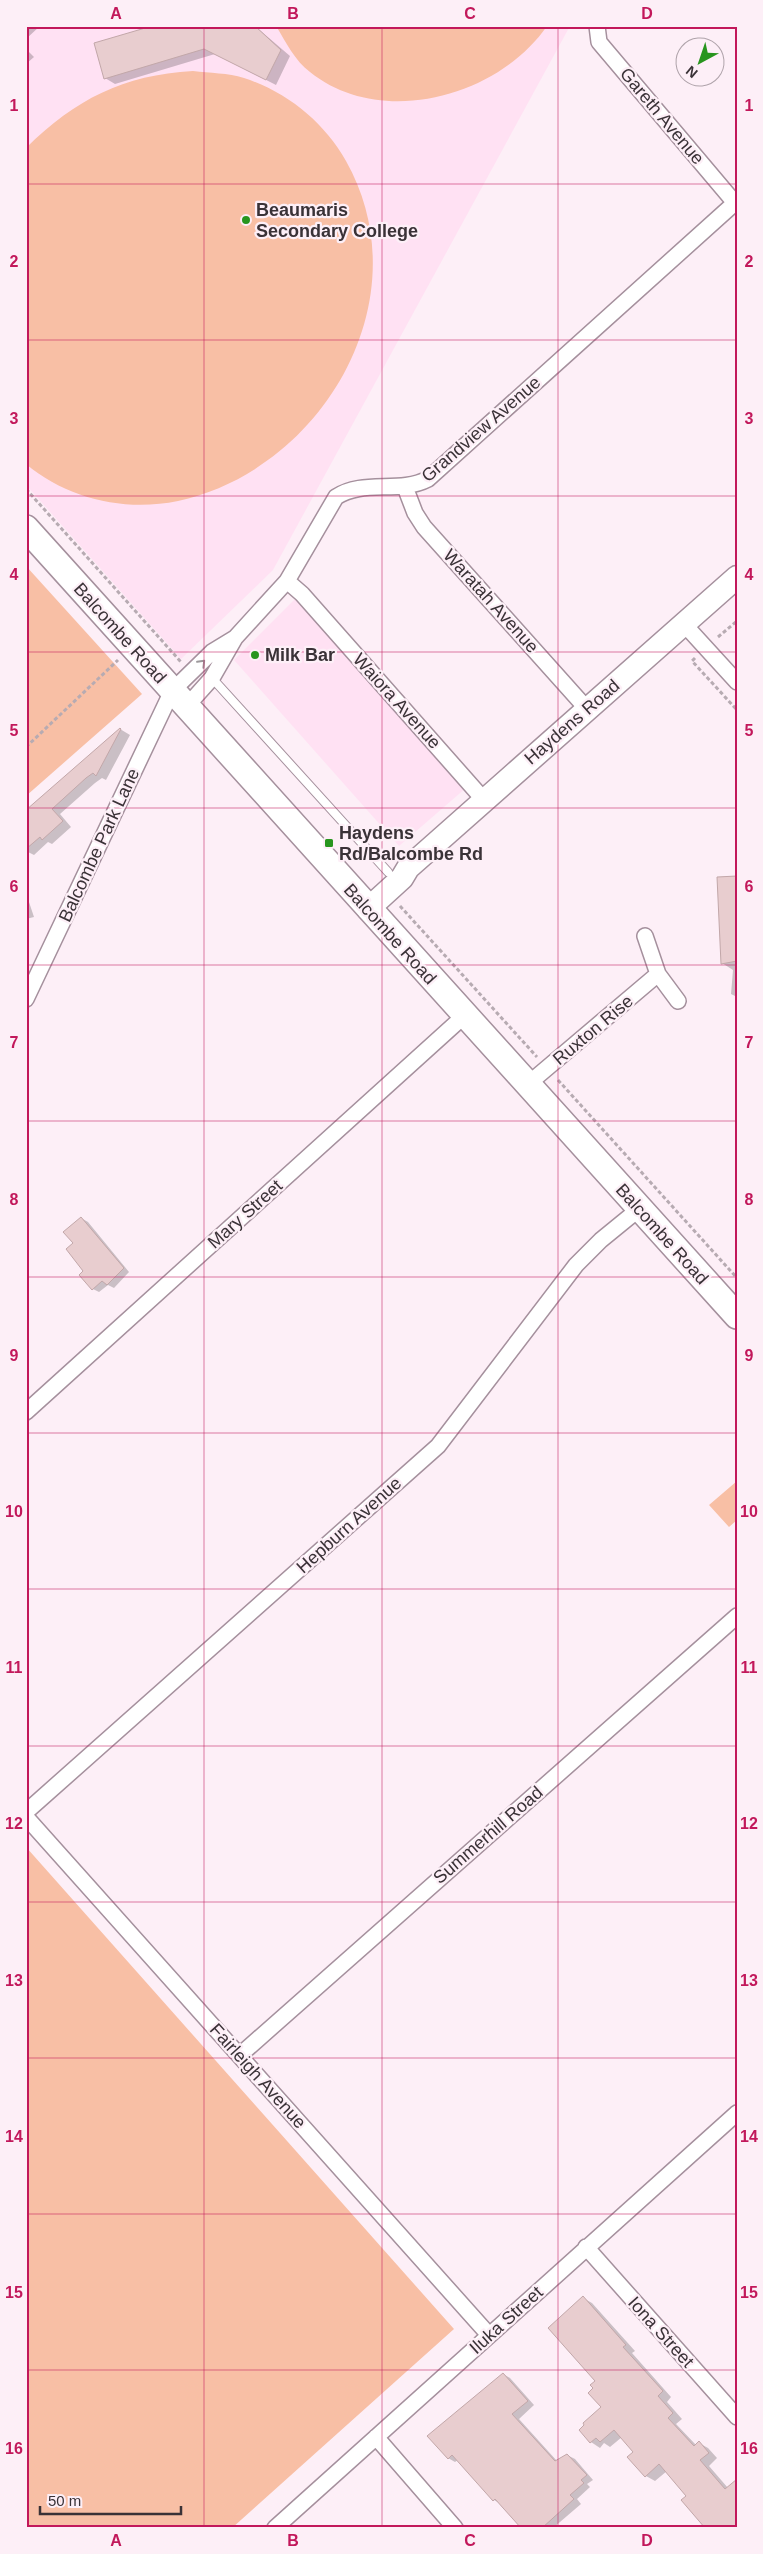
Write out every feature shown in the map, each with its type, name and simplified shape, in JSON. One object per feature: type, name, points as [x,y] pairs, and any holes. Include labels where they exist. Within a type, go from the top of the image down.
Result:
[{"type":"main road","name":"Balcombe Road","points":[[26,528],[464,1016],[737,1316]]},
{"type":"street","name":"Gareth Avenue","points":[[598,26],[599,42],[736,202]]},
{"type":"street","name":"Grandview Avenue","points":[[179,699],[212,678],[235,638],[287,581],[336,497],[346,491],[405,487],[428,478],[736,202]]},
{"type":"street","name":"Waratah Avenue","points":[[405,487],[415,513],[424,527],[587,709]]},
{"type":"street","name":"Haydens Road","points":[[363,903],[398,870],[484,800],[737,577]]},
{"type":"street","name":"Waiora Avenue","points":[[287,581],[302,594],[484,800]]},
{"type":"street","points":[[684,624],[737,682]]},
{"type":"street","name":"Grandview Avenue","points":[[179,699],[212,652],[235,638]]},
{"type":"street","name":"Balcombe Park Lane","points":[[26,999],[179,699]]},
{"type":"street","points":[[646,936],[658,974],[678,1001]]},
{"type":"street","name":"Ruxton Rise","points":[[527,1085],[658,974]]},
{"type":"street","name":"Mary Street","points":[[26,1412],[464,1016]]},
{"type":"street","name":"Hepburn Avenue","points":[[26,1812],[438,1446],[576,1265],[601,1240],[639,1209]]},
{"type":"street","name":"Summerhill Road","points":[[240,2055],[737,1616]]},
{"type":"street","name":"Fairleigh Avenue","points":[[26,1817],[489,2335]]},
{"type":"street","name":"Iluka Street","points":[[275,2528],[586,2247],[736,2115]]},
{"type":"street","name":"Iona Street","points":[[586,2247],[737,2417]]},
{"type":"street","points":[[376,2437],[455,2528]]},
{"type":"lane","points":[[212,678],[398,870]]},
{"type":"path","points":[[26,748],[89,690],[132,646]]},
{"type":"shaded area","name":"Beaumaris Secondary College","points":[[26,26],[570,26],[273,570],[181,659],[26,485]]},
{"type":"shaded area","points":[[276,26],[547,26],[526,51],[499,71],[469,87],[437,97],[403,101],[370,99],[339,89],[310,72],[291,51]]},
{"type":"shaded area","points":[[193,71],[238,76],[275,91],[303,110],[337,147],[346,161],[367,214],[373,267],[365,320],[346,370],[316,415],[277,454],[230,483],[178,501],[138,505],[98,500],[60,486],[26,464],[26,148],[63,116],[82,103],[102,93],[144,78],[168,73]]},
{"type":"shaded area","points":[[26,566],[142,694],[26,796]]},
{"type":"shaded area","points":[[303,591],[474,781],[399,846],[234,660]]},
{"type":"shaded area","points":[[737,1481],[737,1520],[729,1527],[709,1505]]},
{"type":"shaded area","points":[[26,1847],[454,2329],[232,2528],[26,2528]]},
{"type":"building","points":[[152,26],[255,26],[281,50],[266,80],[204,49],[104,79],[94,43]]},
{"type":"building","points":[[120,728],[96,776],[93,773],[86,778],[52,809],[63,821],[42,840],[40,837],[26,849],[26,810]]},
{"type":"building","points":[[737,876],[737,961],[721,964],[717,877]]},
{"type":"building","points":[[81,1217],[124,1268],[107,1285],[102,1281],[92,1290],[79,1275],[83,1271],[66,1249],[73,1243],[63,1232]]},
{"type":"building","points":[[583,2296],[626,2345],[623,2347],[663,2391],[658,2396],[673,2413],[668,2418],[694,2446],[699,2441],[709,2453],[700,2460],[725,2489],[737,2479],[737,2528],[705,2528],[681,2500],[686,2496],[659,2464],[645,2477],[627,2457],[633,2452],[614,2430],[600,2442],[596,2438],[590,2443],[579,2430],[584,2425],[583,2423],[601,2407],[588,2393],[593,2388],[590,2385],[595,2381],[548,2328]]},
{"type":"building","points":[[503,2373],[528,2401],[512,2414],[555,2461],[567,2454],[587,2475],[581,2480],[584,2483],[570,2495],[574,2499],[542,2528],[521,2528],[495,2499],[493,2501],[452,2455],[448,2459],[427,2436]]},
{"type":"place","name":"Beaumaris Secondary College","points":[[246,220]]},
{"type":"place","name":"Milk Bar","points":[[255,655]]},
{"type":"place","name":"Haydens Rd/Balcombe Rd","points":[[329,843]]}]
